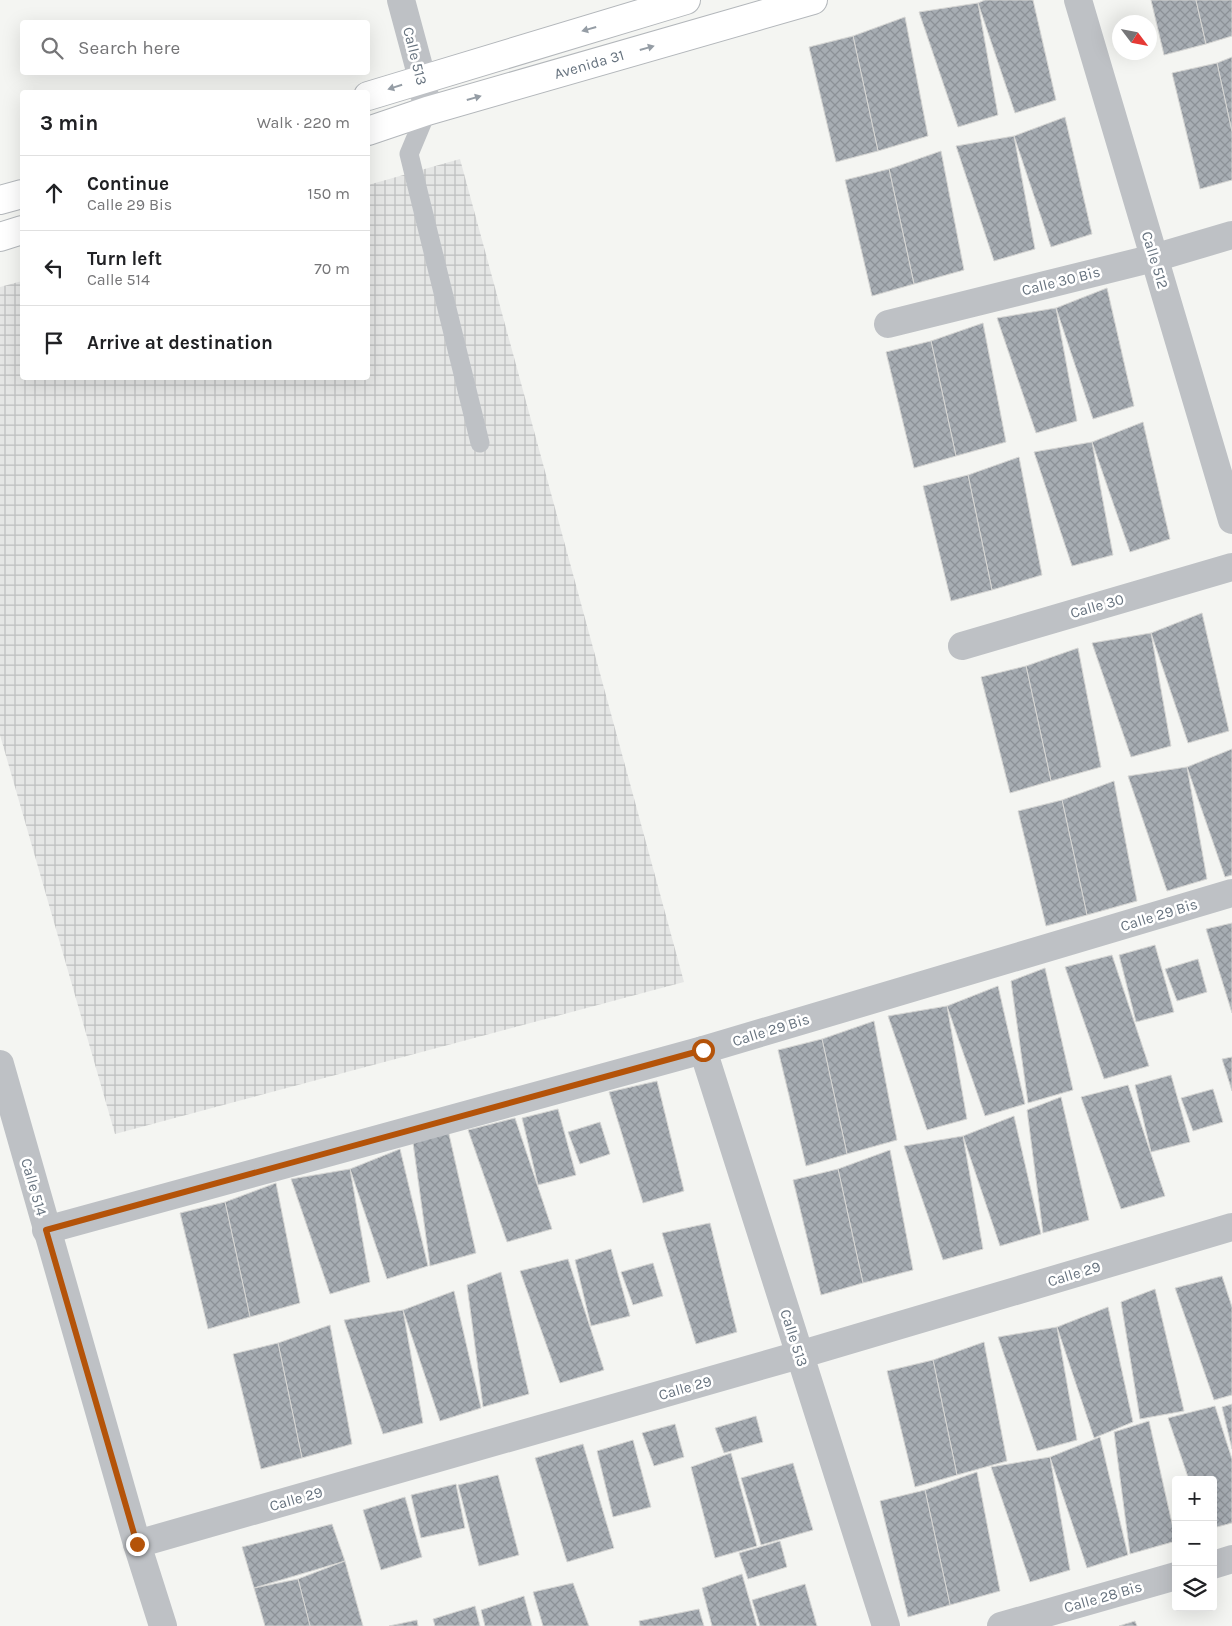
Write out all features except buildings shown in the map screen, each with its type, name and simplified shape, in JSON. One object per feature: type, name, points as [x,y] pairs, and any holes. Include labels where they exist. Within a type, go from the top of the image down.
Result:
[{"type":"street","name":"Calle 513","points":[[401,0],[422,78],[427,112]]},
{"type":"street","points":[[370,95],[422,78],[686,0]]},
{"type":"street","name":"Avenida 31","points":[[370,130],[427,112],[813,0]]},
{"type":"street","name":"Calle 512","points":[[1078,0],[1232,520]]},
{"type":"street","points":[[0,200],[20,195]]},
{"type":"street","points":[[0,237],[20,231]]},
{"type":"street","name":"Calle 30 Bis","points":[[888,324],[1154,258],[1232,235]]},
{"type":"street","name":"Calle 30","points":[[962,646],[1232,567]]},
{"type":"street","name":"Calle 29 Bis","points":[[46,1230],[703,1050],[1232,893]]},
{"type":"street","name":"Calle 513","points":[[703,1050],[886,1626]]},
{"type":"street","name":"Calle 514","points":[[0,1064],[137,1544],[163,1626]]},
{"type":"street","name":"Calle 29","points":[[137,1544],[799,1356],[1232,1227]]},
{"type":"street","points":[[1217,1564],[1232,1559]]},
{"type":"street","name":"Calle 28 Bis","points":[[1001,1626],[1172,1577]]},
{"type":"lane","points":[[427,112],[409,154],[480,443]]},
{"type":"shaded area","points":[[460,159],[684,982],[115,1134],[0,735],[0,287],[20,282],[20,380],[370,380],[370,184]]},
{"type":"route","points":[[137,1544],[46,1230],[703,1050]]}]
